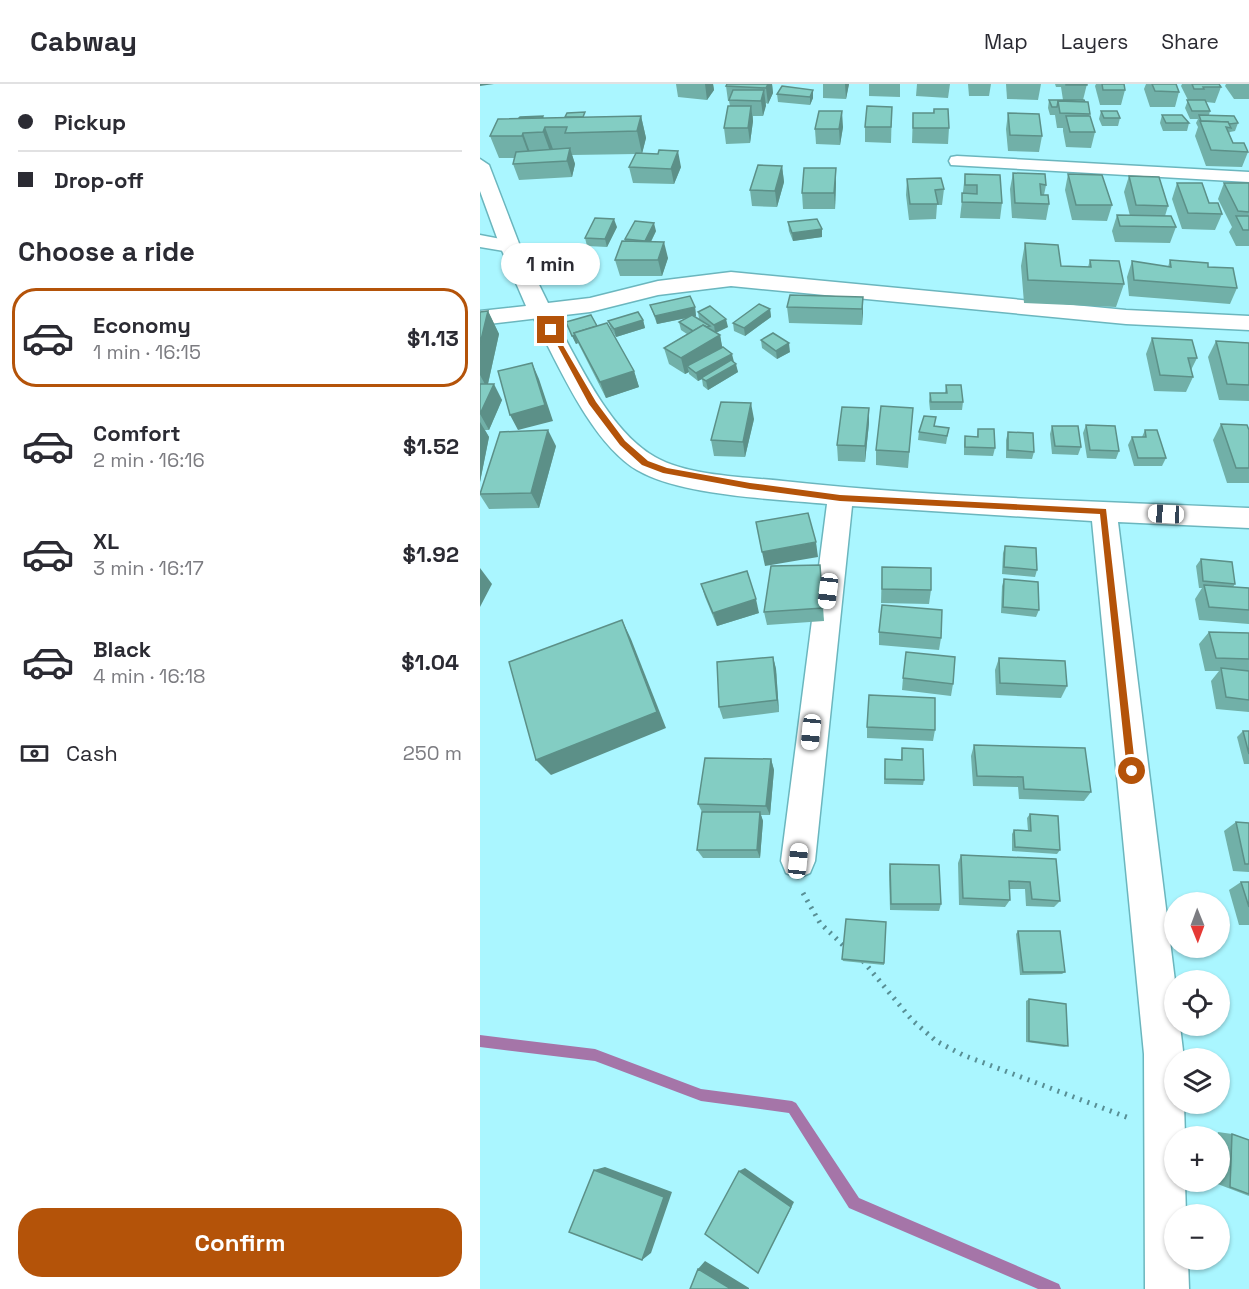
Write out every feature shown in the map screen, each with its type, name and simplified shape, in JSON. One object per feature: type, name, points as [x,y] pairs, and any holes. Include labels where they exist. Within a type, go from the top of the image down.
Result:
[{"type":"street","points":[[957,160],[1249,177]]},
{"type":"street","points":[[480,165],[510,246],[540,311],[593,404],[622,443],[645,463],[694,477],[840,498],[1249,518]]},
{"type":"street","points":[[480,241],[510,246]]},
{"type":"street","points":[[480,318],[590,305],[697,282],[753,279],[1126,317],[1249,323]]},
{"type":"street","points":[[798,861],[840,498]]},
{"type":"street","points":[[1104,511],[1164,1054],[1163,1131],[1167,1289]]},
{"type":"path","points":[[798,861],[804,896],[812,915],[825,931],[852,952]]},
{"type":"path","points":[[860,959],[912,1020],[936,1041],[963,1055],[1163,1131]]},
{"type":"building","points":[[727,84],[768,84],[766,88],[726,86]]},
{"type":"building","points":[[1102,84],[1124,84],[1125,90],[1103,90]]},
{"type":"building","points":[[1152,84],[1176,84],[1179,92],[1155,91]]},
{"type":"building","points":[[1192,84],[1219,84],[1221,87],[1194,89]]},
{"type":"building","points":[[782,86],[813,90],[810,97],[777,94]]},
{"type":"building","points":[[733,90],[764,90],[761,101],[729,100]]},
{"type":"building","points":[[1049,100],[1084,100],[1085,102],[1058,101],[1057,107],[1052,107]]},
{"type":"building","points":[[1187,100],[1205,100],[1210,111],[1192,111]]},
{"type":"building","points":[[1058,101],[1088,102],[1090,114],[1060,113]]},
{"type":"building","points":[[728,106],[751,106],[748,128],[724,128]]},
{"type":"building","points":[[867,106],[892,107],[891,127],[865,127]]},
{"type":"building","points":[[934,109],[948,109],[949,128],[913,128],[913,113],[934,113]]},
{"type":"building","points":[[819,111],[842,111],[839,129],[815,129]]},
{"type":"building","points":[[1101,111],[1117,111],[1120,118],[1104,118]]},
{"type":"building","points":[[585,112],[583,117],[565,117],[567,113]]},
{"type":"building","points":[[1008,113],[1039,114],[1042,136],[1010,135]]},
{"type":"building","points":[[1162,115],[1182,115],[1189,123],[1166,123]]},
{"type":"building","points":[[1199,115],[1234,116],[1238,123],[1201,121]]},
{"type":"building","points":[[543,116],[542,118],[519,118],[520,117]]},
{"type":"building","points":[[641,116],[637,131],[565,133],[567,127],[545,127],[543,132],[523,133],[522,136],[490,136],[498,119]]},
{"type":"building","points":[[1066,116],[1090,116],[1095,132],[1070,132]]},
{"type":"building","points":[[1200,121],[1228,122],[1231,128],[1226,127],[1233,143],[1244,143],[1248,152],[1211,150]]},
{"type":"building","points":[[570,148],[567,161],[513,164],[516,152]]},
{"type":"building","points":[[659,150],[678,151],[671,169],[629,167],[636,153],[658,154]]},
{"type":"building","points":[[758,165],[782,166],[775,191],[750,190]]},
{"type":"building","points":[[804,168],[836,168],[834,193],[802,193]]},
{"type":"building","points":[[1013,173],[1045,174],[1046,185],[1040,184],[1041,195],[1048,195],[1049,204],[1015,203]]},
{"type":"building","points":[[965,174],[1000,175],[1002,203],[962,202],[962,193],[977,194],[977,185],[965,185]]},
{"type":"building","points":[[1068,174],[1102,175],[1112,205],[1076,205]]},
{"type":"building","points":[[1129,176],[1159,177],[1168,206],[1136,205]]},
{"type":"building","points":[[941,178],[944,189],[935,190],[938,204],[910,204],[907,179]]},
{"type":"building","points":[[1177,183],[1202,183],[1209,203],[1218,203],[1222,214],[1188,213]]},
{"type":"building","points":[[1224,183],[1249,183],[1249,212],[1238,211]]},
{"type":"building","points":[[1117,215],[1171,216],[1176,227],[1120,226]]},
{"type":"building","points":[[1236,216],[1249,216],[1249,230],[1243,230]]},
{"type":"building","points":[[595,218],[614,219],[605,239],[585,238]]},
{"type":"building","points":[[817,219],[822,229],[792,233],[788,222]]},
{"type":"building","points":[[635,221],[654,223],[645,241],[625,239]]},
{"type":"building","points":[[622,241],[664,242],[658,260],[615,260]]},
{"type":"building","points":[[1025,243],[1058,245],[1061,266],[1091,267],[1090,260],[1119,261],[1124,284],[1028,280]]},
{"type":"building","points":[[1170,260],[1208,263],[1208,267],[1233,268],[1237,288],[1134,280],[1132,261],[1171,267]]},
{"type":"building","points":[[790,295],[863,297],[862,309],[787,307]]},
{"type":"building","points":[[690,296],[695,307],[655,316],[650,305]]},
{"type":"building","points":[[759,304],[770,309],[744,328],[733,323]]},
{"type":"building","points":[[710,306],[726,319],[714,325],[698,312]]},
{"type":"building","points":[[488,311],[480,344],[480,312]]},
{"type":"building","points":[[638,312],[643,320],[614,329],[608,321]]},
{"type":"building","points":[[591,315],[597,326],[574,333],[575,335],[572,336],[566,322]]},
{"type":"building","points":[[692,315],[710,326],[703,325],[693,331],[679,322]]},
{"type":"building","points":[[607,323],[634,371],[600,382],[574,333]]},
{"type":"building","points":[[703,325],[720,335],[681,358],[664,348]]},
{"type":"building","points":[[773,333],[789,343],[776,351],[761,340]]},
{"type":"building","points":[[1152,338],[1192,340],[1197,358],[1188,358],[1193,377],[1160,375]]},
{"type":"building","points":[[1216,341],[1249,343],[1249,385],[1227,384]]},
{"type":"building","points":[[723,347],[732,354],[696,373],[687,366]]},
{"type":"building","points":[[731,360],[736,364],[706,381],[701,378]]},
{"type":"building","points":[[532,363],[545,405],[510,415],[498,371]]},
{"type":"building","points":[[480,384],[494,384],[480,414]]},
{"type":"building","points":[[946,385],[961,385],[963,402],[931,402],[930,393],[947,393]]},
{"type":"building","points":[[721,402],[751,403],[743,442],[711,440]]},
{"type":"building","points":[[881,406],[913,408],[909,452],[876,450]]},
{"type":"building","points":[[842,407],[869,408],[865,446],[837,445]]},
{"type":"building","points":[[924,416],[936,417],[934,426],[949,428],[947,436],[919,432]]},
{"type":"building","points":[[1221,424],[1247,425],[1249,468],[1236,468]]},
{"type":"building","points":[[1086,425],[1115,426],[1119,451],[1090,450]]},
{"type":"building","points":[[1052,426],[1078,426],[1081,447],[1055,446]]},
{"type":"building","points":[[978,429],[994,429],[995,448],[965,447],[965,436],[978,437]]},
{"type":"building","points":[[548,430],[531,493],[480,494],[500,432]]},
{"type":"building","points":[[1145,430],[1157,430],[1166,458],[1138,458],[1132,437],[1146,437]]},
{"type":"building","points":[[1008,432],[1033,433],[1034,452],[1008,450]]},
{"type":"building","points":[[808,513],[816,542],[762,552],[756,522]]},
{"type":"building","points":[[1005,546],[1036,548],[1037,570],[1004,567]]},
{"type":"building","points":[[1201,559],[1232,562],[1235,584],[1203,581]]},
{"type":"building","points":[[820,565],[823,608],[764,612],[771,566]]},
{"type":"building","points":[[882,567],[931,568],[931,590],[882,589]]},
{"type":"building","points":[[747,571],[756,599],[713,613],[701,584]]},
{"type":"building","points":[[1004,579],[1038,582],[1039,610],[1003,607]]},
{"type":"building","points":[[1204,585],[1249,588],[1249,610],[1209,607]]},
{"type":"building","points":[[882,605],[942,610],[941,638],[879,632]]},
{"type":"building","points":[[622,620],[657,712],[536,760],[509,662]]},
{"type":"building","points":[[1209,632],[1249,633],[1249,659],[1216,658]]},
{"type":"building","points":[[906,652],[955,657],[953,684],[903,678]]},
{"type":"building","points":[[773,657],[777,700],[719,707],[717,662]]},
{"type":"building","points":[[999,658],[1065,661],[1067,686],[1000,683]]},
{"type":"building","points":[[1221,668],[1249,671],[1249,700],[1226,697]]},
{"type":"building","points":[[869,695],[935,698],[935,730],[867,727]]},
{"type":"building","points":[[1243,731],[1249,731],[1249,754]]},
{"type":"building","points":[[974,745],[1085,748],[1091,792],[1024,789],[1023,777],[977,776]]},
{"type":"building","points":[[902,748],[923,749],[924,780],[885,779],[885,759],[902,760]]},
{"type":"building","points":[[705,758],[771,759],[766,806],[698,804]]},
{"type":"building","points":[[702,812],[760,812],[757,850],[697,850]]},
{"type":"building","points":[[1030,814],[1058,816],[1060,850],[1015,847],[1014,830],[1031,831]]},
{"type":"building","points":[[1236,822],[1249,823],[1249,864],[1245,864]]},
{"type":"building","points":[[961,855],[1056,859],[1060,901],[1032,899],[1030,882],[1009,881],[1010,900],[963,898]]},
{"type":"building","points":[[890,864],[939,865],[941,904],[891,904]]},
{"type":"building","points":[[1241,882],[1249,882],[1249,907]]},
{"type":"building","points":[[846,919],[886,922],[884,963],[842,959]]},
{"type":"building","points":[[1018,931],[1060,931],[1065,972],[1023,972]]},
{"type":"building","points":[[1029,999],[1066,1004],[1068,1046],[1029,1041]]},
{"type":"building","points":[[1232,1134],[1249,1140],[1249,1194],[1230,1187]]},
{"type":"building","points":[[594,1170],[664,1197],[642,1260],[569,1232]]},
{"type":"building","points":[[739,1171],[791,1207],[758,1273],[705,1234]]},
{"type":"building","points":[[698,1269],[731,1289],[690,1289]]},
{"type":"waterway","points":[[480,1041],[595,1055],[701,1095],[792,1107],[854,1203],[1054,1289]]},
{"type":"route","points":[[551,330],[593,404],[622,443],[645,463],[666,471],[750,486],[840,498],[1104,511],[1132,771]]}]
